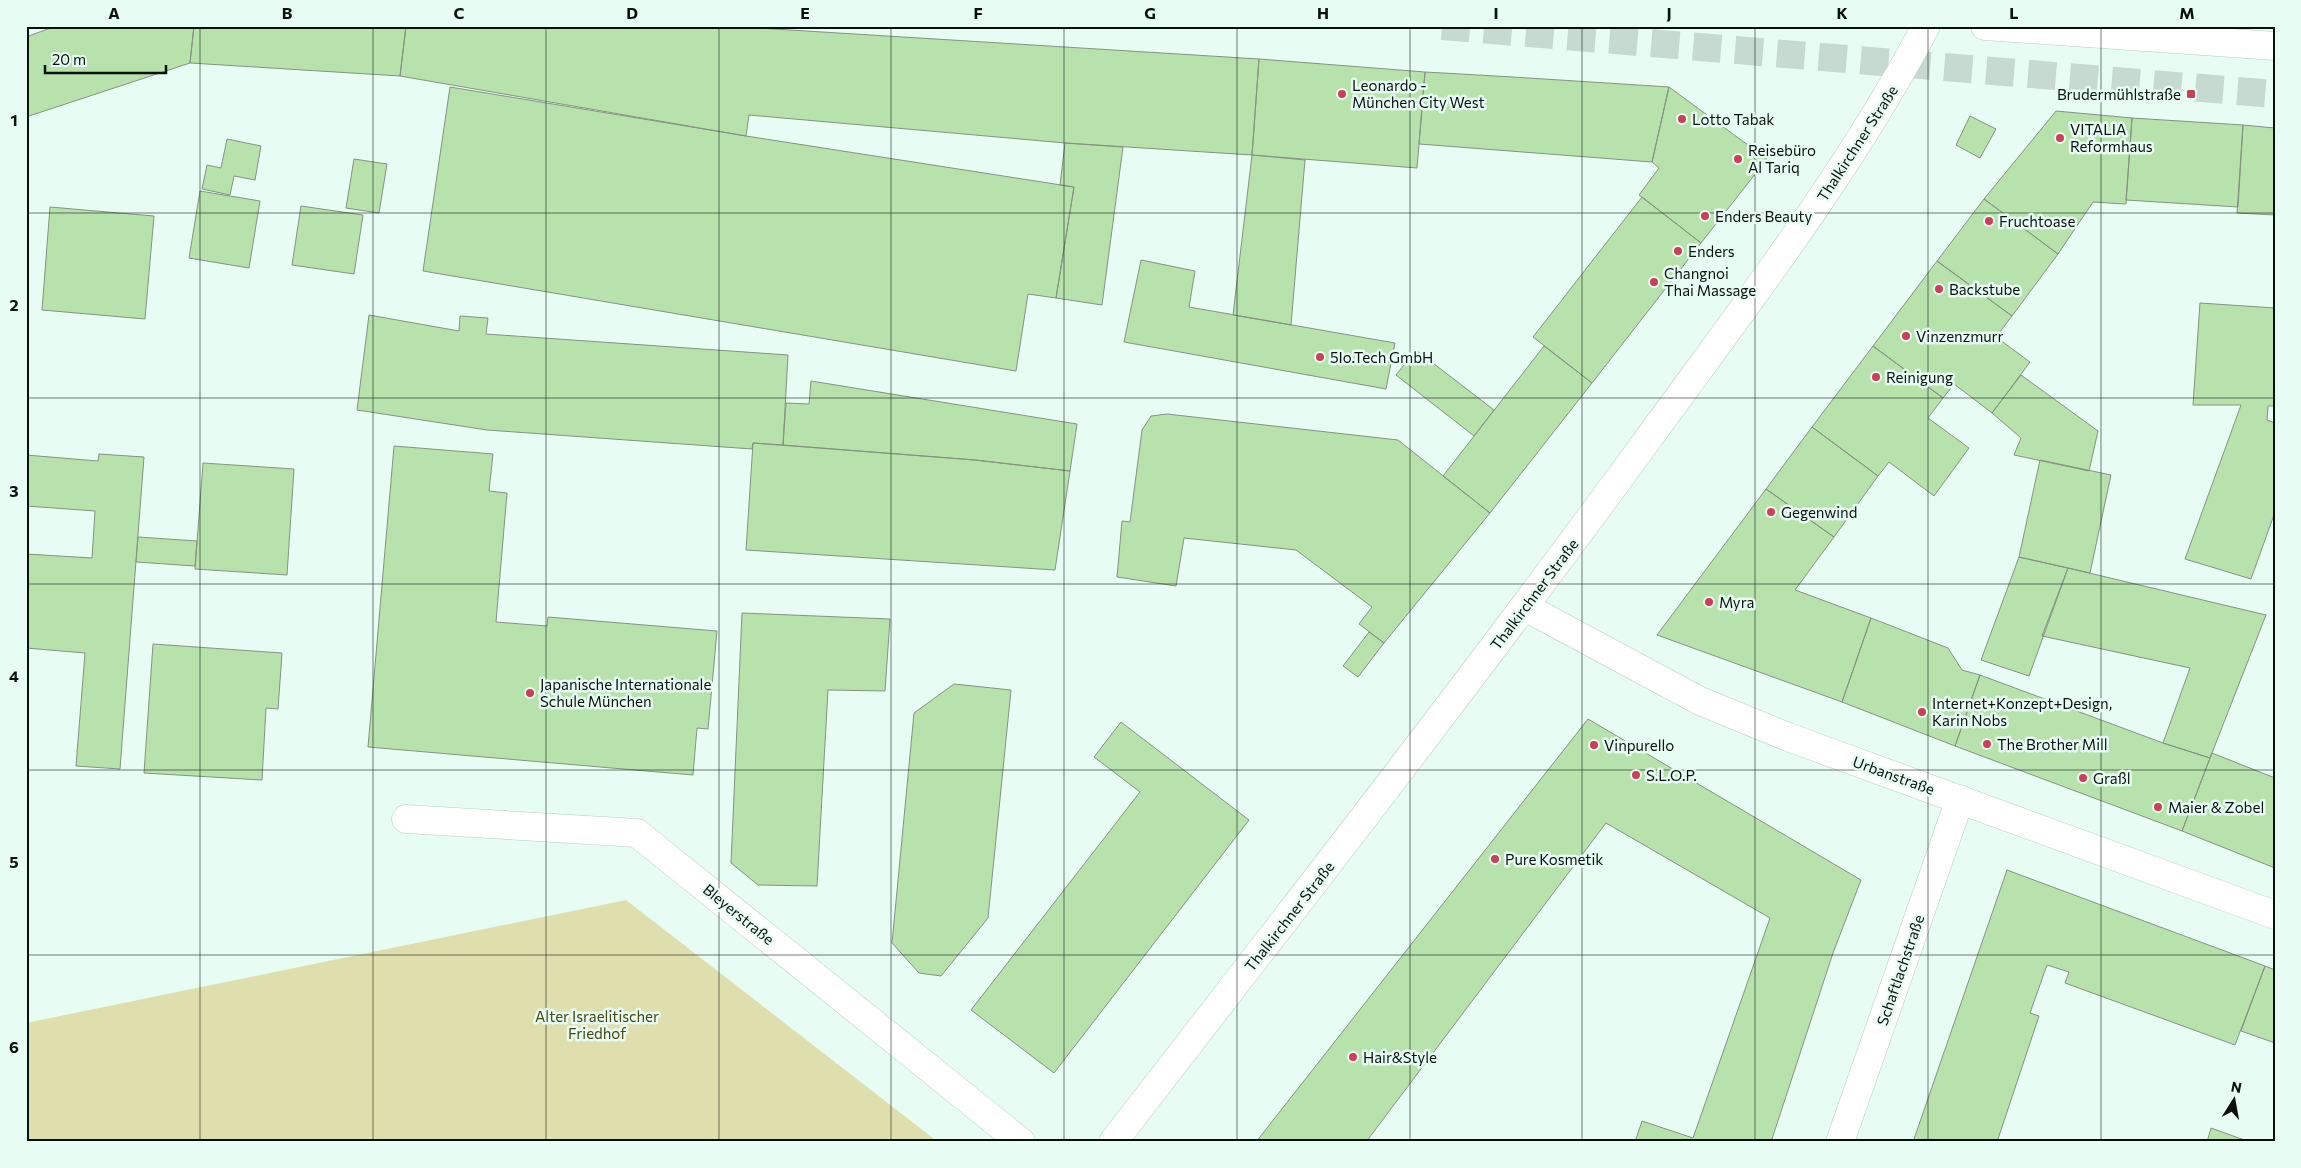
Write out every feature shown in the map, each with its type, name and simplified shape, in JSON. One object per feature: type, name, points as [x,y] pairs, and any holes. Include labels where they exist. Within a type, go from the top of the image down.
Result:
[{"type":"street","name":"Thalkirchner Straße","points":[[1113,1142],[1413,756],[1719,343],[1810,213],[1895,85],[1926,26]]},
{"type":"street","points":[[1985,26],[2275,46]]},
{"type":"street","name":"Urbanstraße","points":[[1525,607],[1700,701],[1788,737],[2275,915]]},
{"type":"street","name":"Schaftlachstraße","points":[[1840,1142],[1960,799]]},
{"type":"street","name":"Bleyerstraße","points":[[406,820],[637,834],[1021,1142]]},
{"type":"green space","name":"Alter Israelitischer Friedhof","points":[[626,900],[938,1142],[26,1142],[26,1023]]},
{"type":"building","points":[[56,26],[194,26],[190,63],[26,117],[26,37]]},
{"type":"building","points":[[194,26],[406,26],[400,76],[190,63]]},
{"type":"building","points":[[406,26],[725,26],[1259,59],[1252,155],[1065,143],[749,115],[746,136],[400,76]]},
{"type":"building","points":[[1259,59],[1425,72],[1417,168],[1252,155]]},
{"type":"building","points":[[1425,72],[1669,87],[1652,162],[1419,144]]},
{"type":"building","points":[[450,87],[746,136],[1074,187],[1056,298],[1028,294],[1016,371],[423,271]]},
{"type":"building","points":[[1669,87],[1767,159],[1701,243],[1639,195],[1659,168],[1652,162]]},
{"type":"building","points":[[2056,111],[2132,118],[2126,204],[2093,202],[2058,254],[1984,199]]},
{"type":"building","points":[[1970,116],[1996,129],[1980,158],[1956,145]]},
{"type":"building","points":[[2132,118],[2243,125],[2238,207],[2126,200]]},
{"type":"building","points":[[2243,125],[2275,128],[2275,215],[2237,213]]},
{"type":"building","points":[[227,139],[261,146],[255,180],[234,176],[230,195],[202,189],[207,165],[221,168]]},
{"type":"building","points":[[1065,143],[1123,147],[1102,305],[1056,298],[1074,187],[1060,185]]},
{"type":"building","points":[[1252,155],[1305,160],[1291,325],[1233,315]]},
{"type":"building","points":[[354,159],[387,164],[379,213],[346,208]]},
{"type":"building","points":[[200,191],[260,201],[249,268],[189,258]]},
{"type":"building","points":[[1642,197],[1701,243],[1592,383],[1533,337]]},
{"type":"building","points":[[1984,199],[2058,254],[2012,316],[1937,261]]},
{"type":"building","points":[[301,206],[363,215],[354,274],[292,265]]},
{"type":"building","points":[[50,207],[154,216],[145,319],[42,310]]},
{"type":"building","points":[[1141,260],[1195,271],[1189,307],[1395,343],[1386,389],[1124,342]]},
{"type":"building","points":[[1937,261],[2012,316],[1996,337],[2030,362],[1992,413],[1954,384],[1943,398],[1873,346]]},
{"type":"building","points":[[2200,303],[2275,308],[2275,406],[2268,406],[2267,420],[2275,423],[2275,512],[2251,579],[2185,559],[2241,405],[2193,405]]},
{"type":"building","points":[[369,315],[459,331],[460,316],[488,318],[486,334],[788,355],[783,445],[753,443],[752,449],[487,430],[357,410]]},
{"type":"building","points":[[1544,346],[1592,383],[1490,513],[1443,476]]},
{"type":"building","points":[[1873,346],[1943,398],[1928,418],[1969,448],[1934,496],[1889,462],[1878,476],[1812,427]]},
{"type":"building","points":[[1416,350],[1494,410],[1474,436],[1396,375]]},
{"type":"building","points":[[2021,375],[2098,431],[2089,471],[2014,455],[2021,438],[1992,413]]},
{"type":"building","points":[[811,381],[1077,424],[1070,471],[975,460],[783,445],[786,403],[809,404]]},
{"type":"building","points":[[1167,414],[1398,440],[1490,513],[1384,643],[1359,624],[1372,607],[1296,550],[1184,538],[1176,586],[1117,577],[1122,521],[1130,522],[1142,430],[1151,416]]},
{"type":"building","points":[[1812,427],[1878,476],[1834,537],[1766,489]]},
{"type":"building","points":[[753,443],[975,460],[1070,471],[1055,570],[746,550]]},
{"type":"building","points":[[394,446],[493,454],[489,491],[507,493],[496,622],[547,626],[548,617],[717,631],[708,729],[697,728],[693,775],[368,747]]},
{"type":"building","points":[[99,454],[144,457],[120,769],[76,766],[85,653],[26,648],[26,554],[92,558],[95,511],[26,506],[26,455],[98,461]]},
{"type":"building","points":[[2040,460],[2111,475],[2090,573],[2019,557]]},
{"type":"building","points":[[203,463],[294,469],[287,575],[195,569]]},
{"type":"building","points":[[1766,489],[1834,537],[1795,590],[1871,618],[1842,702],[1657,635]]},
{"type":"building","points":[[138,537],[197,541],[195,566],[136,562]]},
{"type":"building","points":[[2019,557],[2068,568],[2029,676],[1981,660]]},
{"type":"building","points":[[2068,568],[2266,615],[2210,758],[2163,743],[2190,668],[2042,636]]},
{"type":"building","points":[[742,613],[890,619],[885,691],[828,690],[817,886],[758,885],[731,863]]},
{"type":"building","points":[[1871,618],[1948,648],[1962,670],[1980,675],[1955,746],[1842,702]]},
{"type":"building","points":[[1369,632],[1384,643],[1358,677],[1343,666]]},
{"type":"building","points":[[153,644],[282,653],[278,709],[266,708],[262,780],[144,773]]},
{"type":"building","points":[[1980,675],[2163,743],[2210,758],[2182,831],[1955,746]]},
{"type":"building","points":[[954,684],[1011,690],[988,918],[941,976],[919,973],[892,943],[914,713]]},
{"type":"building","points":[[1588,719],[1861,880],[1833,953],[1771,1142],[1635,1142],[1642,1121],[1693,1138],[1770,918],[1606,823],[1366,1142],[1256,1142]]},
{"type":"building","points":[[1121,722],[1249,820],[1054,1073],[971,1010],[1140,792],[1094,757]]},
{"type":"building","points":[[2212,753],[2275,778],[2275,868],[2182,831]]},
{"type":"building","points":[[2007,870],[2265,966],[2235,1045],[2065,983],[2069,972],[2047,965],[2030,1013],[2039,1016],[1997,1142],[1913,1142]]},
{"type":"building","points":[[2265,966],[2275,970],[2275,1043],[2241,1031]]},
{"type":"building","points":[[2211,1128],[2250,1142],[2207,1142]]},
{"type":"tunnel","points":[[1442,26],[2275,94]]},
{"type":"place","name":"Leonardo - München City West","points":[[1342,94]]},
{"type":"place","name":"Brudermühlstraße","points":[[2191,94]]},
{"type":"place","name":"Lotto Tabak","points":[[1682,119]]},
{"type":"place","name":"VITALIA Reformhaus","points":[[2060,138]]},
{"type":"place","name":"Reisebüro Al Tariq","points":[[1738,159]]},
{"type":"place","name":"Enders Beauty","points":[[1705,216]]},
{"type":"place","name":"Fruchtoase","points":[[1989,221]]},
{"type":"place","name":"Enders","points":[[1678,251]]},
{"type":"place","name":"Changnoi Thai Massage","points":[[1654,282]]},
{"type":"place","name":"Backstube","points":[[1939,289]]},
{"type":"place","name":"Vinzenzmurr","points":[[1906,336]]},
{"type":"place","name":"5Io.Tech GmbH","points":[[1320,357]]},
{"type":"place","name":"Reinigung","points":[[1876,377]]},
{"type":"place","name":"Gegenwind","points":[[1771,512]]},
{"type":"place","name":"Myra","points":[[1709,602]]},
{"type":"place","name":"Japanische Internationale Schule München","points":[[530,693]]},
{"type":"place","name":"Internet+Konzept+Design, Karin Nobs","points":[[1922,712]]},
{"type":"place","name":"The Brother Mill","points":[[1987,744]]},
{"type":"place","name":"Vinpurello","points":[[1594,745]]},
{"type":"place","name":"S.L.O.P.","points":[[1636,775]]},
{"type":"place","name":"Graßl","points":[[2083,778]]},
{"type":"place","name":"Maier & Zobel","points":[[2158,807]]},
{"type":"place","name":"Pure Kosmetik","points":[[1495,859]]},
{"type":"place","name":"Hair&Style","points":[[1353,1057]]}]
